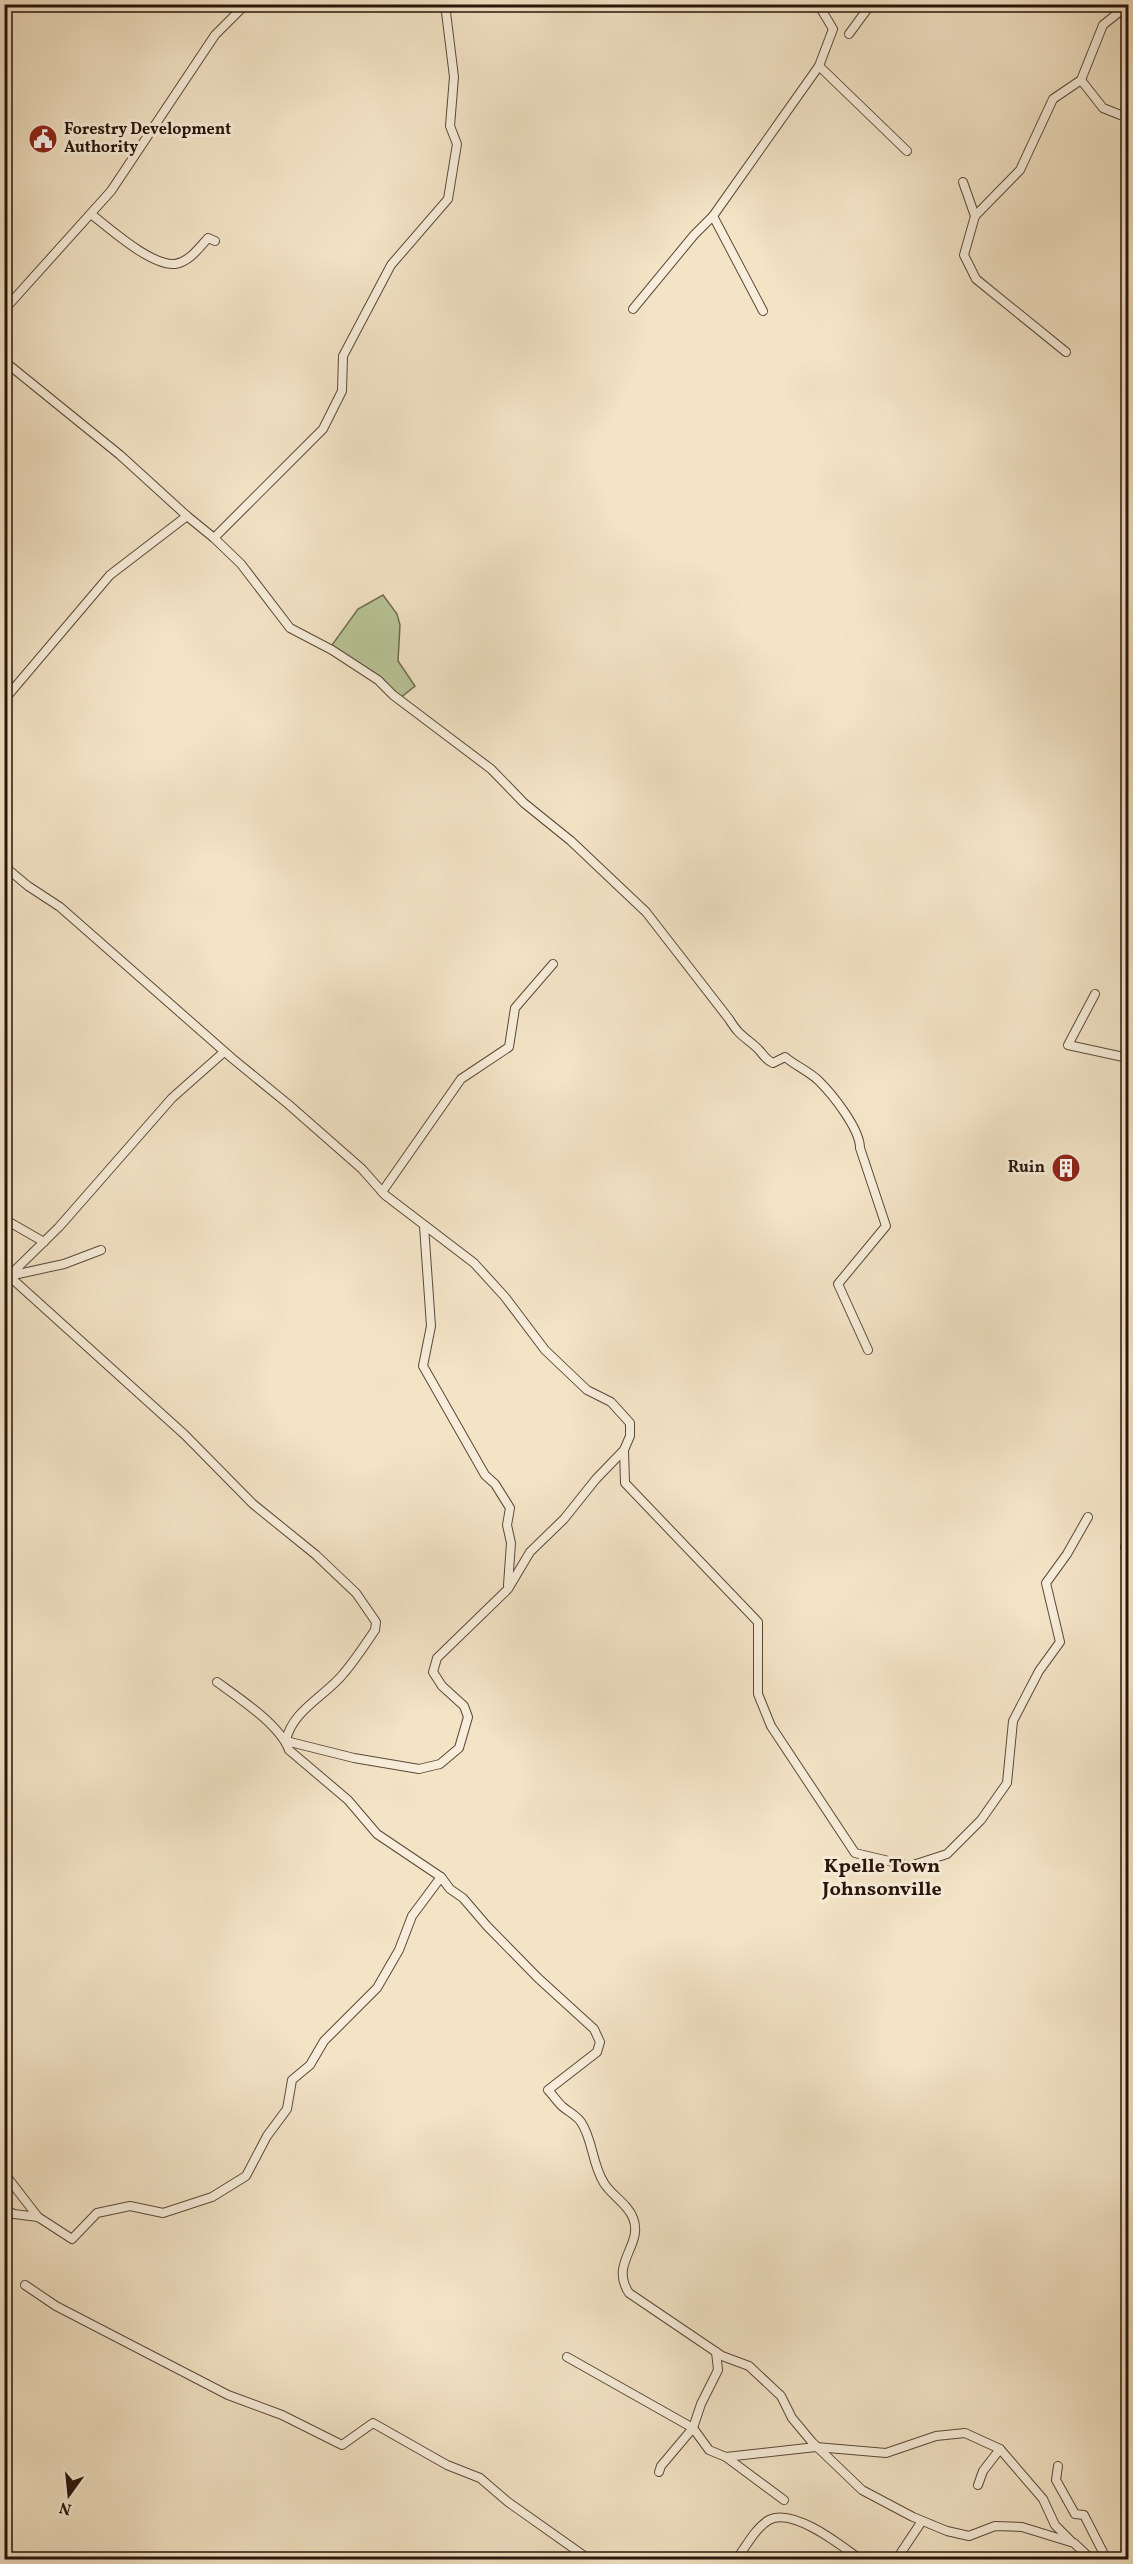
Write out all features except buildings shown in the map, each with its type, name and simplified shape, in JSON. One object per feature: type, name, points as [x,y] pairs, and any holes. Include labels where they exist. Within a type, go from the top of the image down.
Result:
[{"type":"street","points":[[4,310],[111,191],[215,35],[246,4]]},
{"type":"street","points":[[214,538],[323,429],[342,391],[343,356],[391,265],[448,199],[457,144],[450,126],[454,76],[445,4]]},
{"type":"street","points":[[633,309],[694,235],[713,216],[819,66],[833,29],[818,4]]},
{"type":"street","points":[[849,34],[871,4]]},
{"type":"street","points":[[1066,352],[976,279],[964,255],[975,216],[1020,170],[1053,99],[1081,80],[1103,25],[1128,5]]},
{"type":"street","points":[[819,66],[907,151]]},
{"type":"street","points":[[1081,80],[1103,108],[1128,118]]},
{"type":"street","points":[[963,182],[975,216]]},
{"type":"street","points":[[91,214],[133,247],[153,258],[174,264],[190,257],[208,238],[215,240]]},
{"type":"street","points":[[713,216],[763,311]]},
{"type":"street","points":[[4,361],[120,454],[186,516],[214,538],[241,564],[290,628],[332,650],[378,680],[393,695],[491,769],[524,803],[571,841],[646,912],[729,1019],[738,1035],[758,1048],[765,1059],[773,1063],[785,1057],[819,1080],[838,1104],[859,1138],[860,1148],[886,1226],[837,1284],[868,1350]]},
{"type":"street","points":[[4,700],[110,575],[186,516]]},
{"type":"street","points":[[4,866],[28,886],[60,907],[362,1169],[382,1192],[474,1263],[505,1297],[545,1350],[587,1390],[611,1402],[630,1423],[630,1436],[624,1450],[596,1479],[564,1519],[530,1552],[508,1588],[437,1658],[434,1672],[442,1686],[464,1706],[468,1717],[459,1748],[440,1764],[419,1769],[354,1758],[286,1741]]},
{"type":"street","points":[[382,1192],[461,1079],[509,1047],[515,1008],[553,963]]},
{"type":"street","points":[[1095,994],[1068,1045],[1128,1058]]},
{"type":"street","points":[[7,1274],[44,1242],[102,1180],[172,1098],[225,1052]]},
{"type":"street","points":[[4,1219],[44,1242]]},
{"type":"street","points":[[424,1226],[431,1326],[423,1366],[486,1475],[495,1484],[510,1508],[507,1525],[512,1543],[508,1588]]},
{"type":"street","points":[[7,1274],[64,1264],[101,1250]]},
{"type":"street","points":[[7,1274],[185,1435],[253,1504],[316,1555],[356,1593],[370,1611],[376,1622],[375,1630],[344,1674],[311,1703],[294,1723],[288,1732],[286,1741]]},
{"type":"street","points":[[624,1450],[625,1484],[758,1622],[758,1694],[771,1726],[855,1853],[910,1866],[947,1854],[981,1820],[1007,1783],[1013,1721],[1039,1671],[1060,1642],[1046,1583],[1067,1554],[1088,1517]]},
{"type":"street","points":[[217,1682],[250,1707],[286,1741],[289,1750],[348,1800],[377,1834],[441,1877],[537,1978],[594,2029],[600,2042],[597,2052],[548,2090],[562,2106],[580,2120],[595,2165],[605,2185],[633,2218],[634,2236],[622,2271],[624,2285],[629,2293],[716,2352],[749,2366],[781,2396],[792,2418],[816,2446],[862,2490],[922,2521],[969,2536],[995,2526],[1022,2527],[1074,2543]]},
{"type":"street","points":[[4,2173],[38,2217],[72,2239],[97,2214],[130,2206],[163,2213],[212,2197],[246,2176],[267,2136],[287,2109],[292,2079],[310,2065],[324,2040],[377,1988],[399,1950],[412,1916],[441,1877]]},
{"type":"street","points":[[4,2209],[14,2214],[38,2217]]},
{"type":"street","points":[[25,2285],[56,2306],[176,2366],[228,2395],[282,2415],[342,2445],[373,2423],[447,2465],[480,2478],[508,2502],[590,2559]]},
{"type":"street","points":[[659,2472],[661,2466],[693,2428],[701,2404],[718,2370],[716,2352]]},
{"type":"street","points":[[567,2357],[693,2428],[709,2450],[726,2457],[784,2500]]},
{"type":"street","points":[[726,2457],[816,2446],[886,2453],[936,2436],[965,2433],[1000,2449],[1043,2499],[1055,2525],[1092,2559]]},
{"type":"street","points":[[978,2485],[983,2471],[1000,2449]]},
{"type":"street","points":[[1058,2466],[1056,2480],[1070,2507],[1075,2514],[1084,2515],[1107,2559]]},
{"type":"street","points":[[736,2559],[762,2525],[769,2519],[779,2517],[821,2531],[861,2559]]},
{"type":"street","points":[[896,2559],[922,2521]]},
{"type":"green space","points":[[383,595],[397,614],[400,625],[398,661],[415,686],[400,698],[332,645],[358,609]]},
{"type":"place","name":"Forestry Development Authority","points":[[43,139]]},
{"type":"place","name":"Ruin","points":[[1066,1168]]},
{"type":"district","name":"Kpelle Town Johnsonville","points":[[882,1878]]}]
